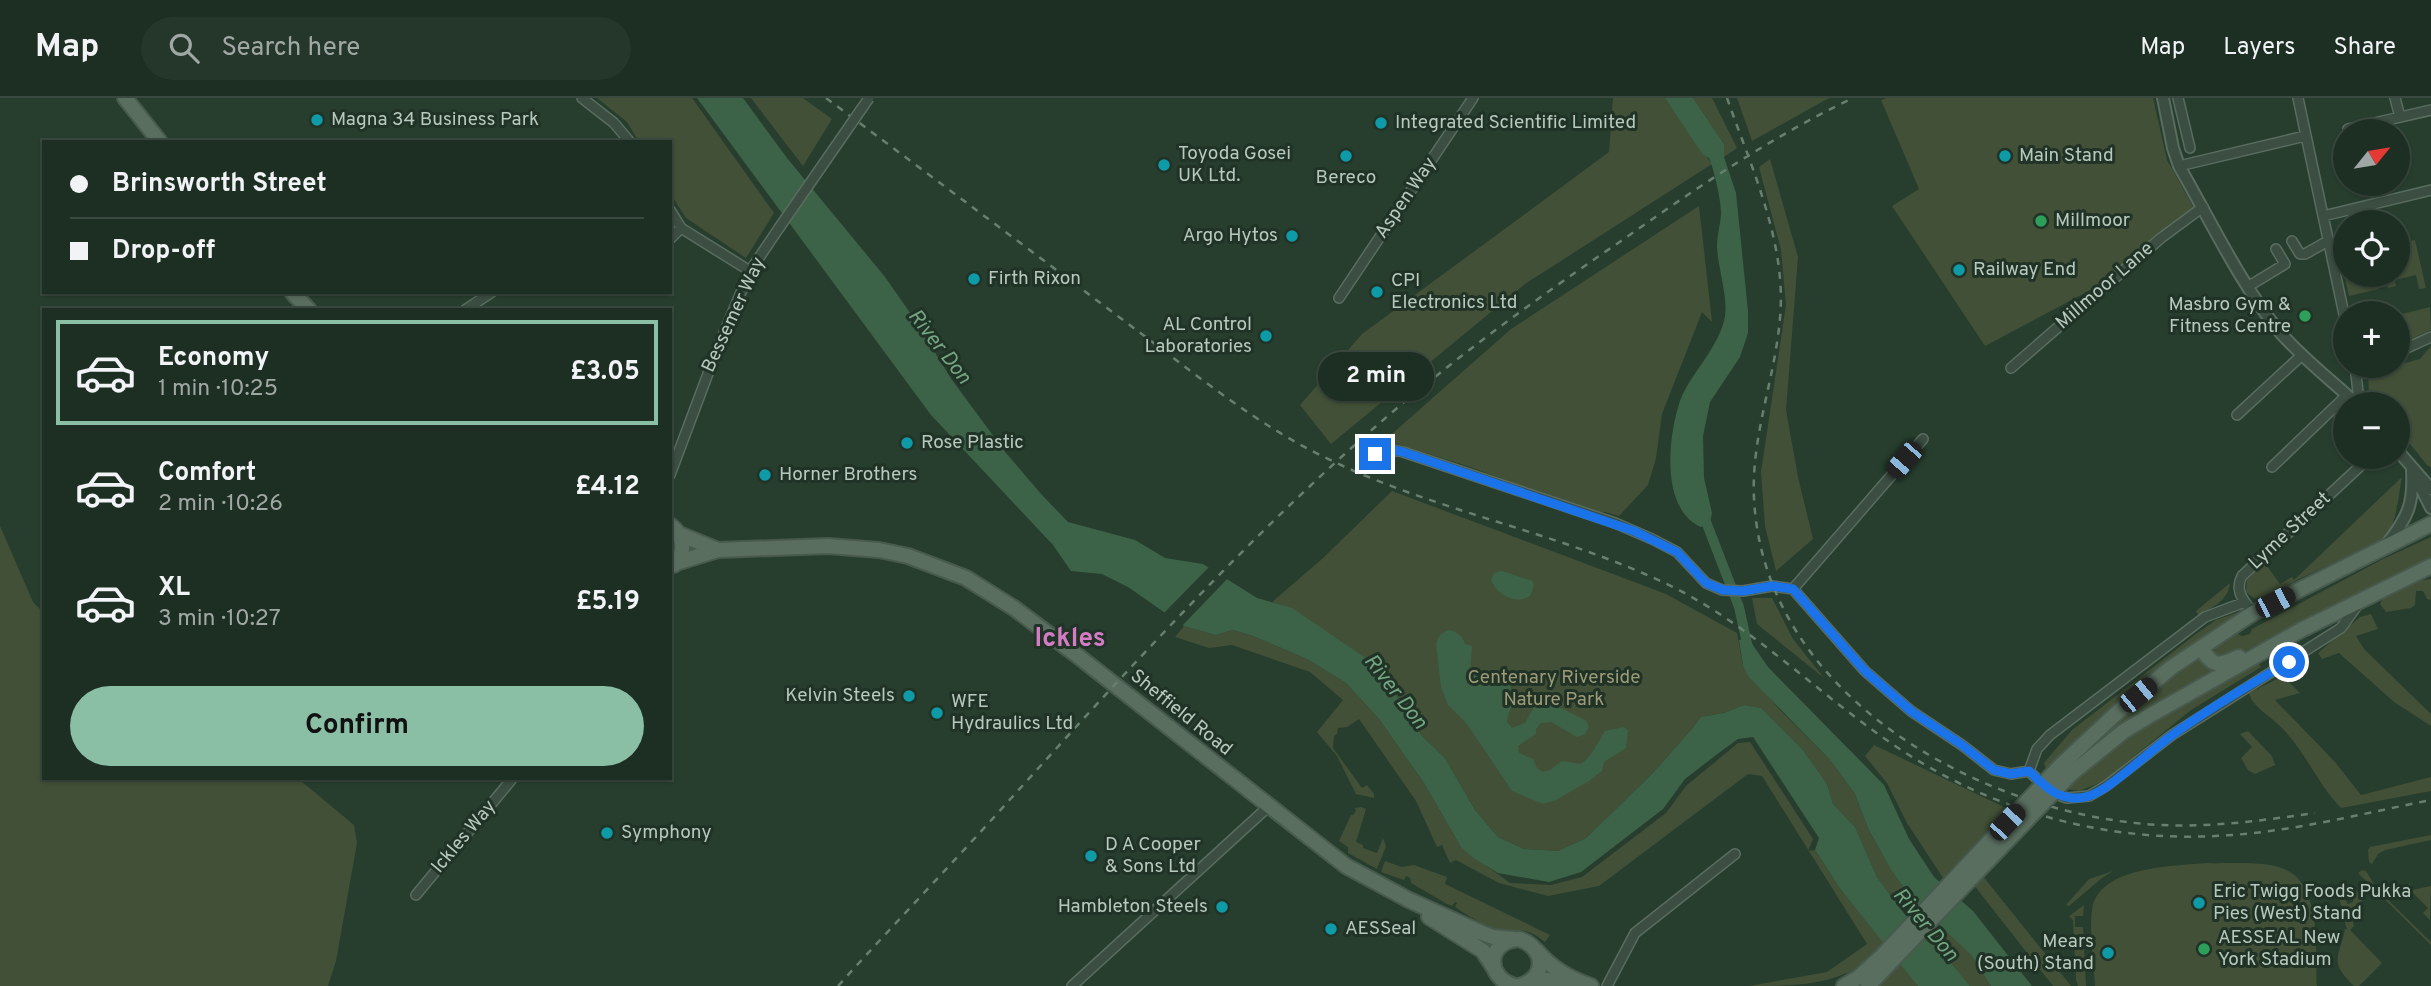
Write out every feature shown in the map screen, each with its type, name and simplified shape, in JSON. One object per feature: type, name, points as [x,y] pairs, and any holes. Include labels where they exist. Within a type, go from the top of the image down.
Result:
[{"type":"main road","points":[[125,98],[157,140]]},
{"type":"main road","points":[[294,294],[307,308]]},
{"type":"main road","points":[[1868,986],[1885,960],[2120,710],[2172,667],[2201,648],[2249,608],[2431,524]]},
{"type":"main road","points":[[673,565],[683,548],[674,526]]},
{"type":"main road","name":"Sheffield Road","points":[[674,526],[718,550]]},
{"type":"main road","name":"Sheffield Road","points":[[673,565],[718,550],[828,546],[908,555],[966,578],[1006,602],[1078,656],[1346,866],[1409,900],[1493,937],[1514,939]]},
{"type":"main road","points":[[2066,769],[2124,731],[2301,630],[2362,598],[2427,570]]},
{"type":"main road","points":[[2201,648],[2208,659],[2216,664],[2223,664],[2301,630]]},
{"type":"main road","name":"Sheffield Road","points":[[1409,900],[1419,911],[1483,951],[1494,968]]},
{"type":"main road","points":[[1575,980],[1547,980],[1520,985],[1505,983],[1494,968],[1493,960],[1497,950],[1506,942],[1514,939],[1527,942],[1546,962],[1575,980],[1591,986]]},
{"type":"main road","points":[[1520,985],[1537,974],[1538,954],[1534,947]]},
{"type":"main road","points":[[1844,986],[1885,960]]},
{"type":"street","points":[[582,98],[614,123],[628,140]]},
{"type":"street","name":"Bessemer Way","points":[[672,470],[750,271],[869,98]]},
{"type":"street","name":"Aspen Way","points":[[1339,298],[1473,98]]},
{"type":"street","points":[[2163,98],[2179,166],[2249,286],[2279,330],[2343,392]]},
{"type":"street","points":[[2178,98],[2190,148]]},
{"type":"street","points":[[2298,98],[2341,301]]},
{"type":"street","points":[[2395,98],[2400,117]]},
{"type":"street","points":[[2391,119],[2431,110]]},
{"type":"street","points":[[2179,166],[2305,136]]},
{"type":"street","points":[[2323,216],[2431,190]]},
{"type":"street","name":"Millmoor Lane","points":[[2011,368],[2161,237],[2203,207]]},
{"type":"street","points":[[672,213],[681,228],[750,271]]},
{"type":"street","points":[[672,237],[681,228]]},
{"type":"street","points":[[2292,241],[2300,254],[2329,242]]},
{"type":"street","points":[[2249,286],[2285,264],[2276,249]]},
{"type":"street","points":[[468,308],[489,294]]},
{"type":"street","points":[[2410,347],[2431,337]]},
{"type":"street","points":[[2237,415],[2302,355]]},
{"type":"street","points":[[2272,467],[2333,417]]},
{"type":"street","points":[[1793,589],[1923,439]]},
{"type":"street","points":[[1375,454],[1394,450],[1403,452],[1615,523],[1677,552],[1706,583],[1723,590],[1772,586],[1793,589],[1865,671],[1911,711],[1994,770],[2011,774],[2029,771]]},
{"type":"street","points":[[2410,467],[2431,508]]},
{"type":"street","name":"Lyme Street","points":[[2249,608],[2238,584],[2242,576],[2357,469]]},
{"type":"street","points":[[2412,470],[2430,485]]},
{"type":"street","points":[[2385,547],[2409,511],[2413,491],[2412,470]]},
{"type":"street","points":[[2029,771],[2050,792],[2067,798],[2089,796],[2172,735],[2341,628],[2362,598]]},
{"type":"street","points":[[2029,771],[2037,749],[2050,735],[2205,617],[2249,608]]},
{"type":"street","name":"Ickles Way","points":[[416,895],[511,780]]},
{"type":"street","points":[[1072,986],[1268,807]]},
{"type":"street","points":[[1607,986],[1635,933],[1735,854]]},
{"type":"street","points":[[1494,968],[1494,986]]},
{"type":"green space","points":[[597,98],[692,98],[774,213],[746,258],[686,218],[672,196],[672,140],[638,140],[627,122]]},
{"type":"green space","points":[[751,98],[803,98],[832,119],[803,166]]},
{"type":"green space","points":[[1613,98],[1665,98],[1712,164],[1525,284],[1331,444],[1300,405],[1362,334],[1609,152]]},
{"type":"green space","points":[[1693,98],[1712,98],[1737,148],[1724,157],[1724,144]]},
{"type":"green space","points":[[1737,98],[1829,98],[1752,141]]},
{"type":"green space","name":"Millmoor","points":[[2153,98],[2167,160],[2195,210],[2098,286],[1985,346],[1892,206],[1919,189],[1881,100]]},
{"type":"green space","points":[[1770,159],[1798,257],[1786,410],[1813,539],[1776,571],[1765,526],[1761,472],[1786,305],[1781,250],[1759,167]]},
{"type":"green space","points":[[1699,206],[1712,322],[1702,312],[1662,414],[1656,458],[1648,485],[1619,516],[1605,512],[1595,513],[1470,467],[1385,440],[1511,329]]},
{"type":"green space","points":[[2415,240],[2426,288],[2419,289],[2416,275],[2410,276],[2410,241]]},
{"type":"green space","points":[[2347,287],[2379,289],[2349,296]]},
{"type":"green space","points":[[2430,307],[2431,330],[2410,340],[2410,312]]},
{"type":"green space","points":[[2431,346],[2431,467],[2410,444],[2410,392],[2369,392],[2368,378],[2410,378],[2410,362],[2420,359]]},
{"type":"green space","points":[[2402,477],[2395,517],[2385,539],[2297,580],[2278,592],[2255,599],[2246,592],[2247,580],[2265,563],[2280,584],[2292,577],[2294,580]]},
{"type":"green space","name":"Centenary Riverside Nature Park","points":[[1392,491],[1666,594],[1737,633],[1743,665],[1779,709],[1831,761],[1855,794],[1868,828],[1891,870],[1911,898],[1902,911],[1877,877],[1855,827],[1833,804],[1827,784],[1803,750],[1761,708],[1744,705],[1724,713],[1701,717],[1651,775],[1586,838],[1558,851],[1524,849],[1498,837],[1475,810],[1445,758],[1422,736],[1386,679],[1292,609],[1272,602],[1322,559]]},
{"type":"green space","points":[[0,526],[33,602],[42,611],[42,780],[298,780],[354,825],[357,843],[336,961],[328,986],[0,986]]},
{"type":"green space","points":[[2431,537],[2431,558],[2238,654],[2219,657],[2214,652],[2216,645],[2238,634],[2250,634],[2252,629],[2383,559]]},
{"type":"green space","points":[[2431,579],[2431,600],[2427,599],[2423,591],[2416,591],[2415,605],[2411,608],[2386,612],[2380,604],[2395,589]]},
{"type":"green space","points":[[2230,583],[2223,599],[2198,615],[2196,611]]},
{"type":"green space","points":[[1752,598],[1772,598],[1793,639],[1824,678],[1757,624]]},
{"type":"green space","points":[[2242,611],[2108,712],[2046,770],[2044,763],[2072,730],[2216,620]]},
{"type":"green space","points":[[2371,614],[2378,629],[2356,636],[2364,649],[2431,714],[2431,726],[2394,702],[2339,653],[2322,659],[2318,653],[2360,617]]},
{"type":"green space","points":[[1184,626],[1215,635],[1233,630],[1253,636],[1307,659],[1346,683],[1379,719],[1424,783],[1461,847],[1510,883],[1551,885],[1582,877],[1666,813],[1686,786],[1738,743],[1750,742],[1813,839],[1808,850],[1762,776],[1748,774],[1599,886],[1548,896],[1499,883],[1456,860],[1450,863],[1442,845],[1437,847],[1416,801],[1359,719],[1347,727],[1338,728],[1333,748],[1362,788],[1367,785],[1374,798],[1356,794],[1337,756],[1317,732],[1343,700],[1310,672],[1232,645],[1209,648],[1175,637]]},
{"type":"green space","points":[[2198,657],[2210,668],[2221,669],[2119,727],[2082,755],[2114,724]]},
{"type":"green space","points":[[2258,662],[2261,667],[2191,710],[2104,781],[2079,791],[2066,789],[2105,752],[2155,717]]},
{"type":"green space","points":[[2277,679],[2288,681],[2300,693],[2275,700],[2335,762],[2361,795],[2431,777],[2431,791],[2341,808],[2290,737],[2251,698],[2249,693]]},
{"type":"green space","points":[[2248,731],[2272,756],[2275,765],[2255,774],[2248,770],[2241,758],[2252,747],[2240,734]]},
{"type":"green space","points":[[1874,745],[2008,809],[1943,878],[1907,823],[1887,783],[1865,756]]},
{"type":"green space","points":[[1355,808],[1366,809],[1356,842],[1377,853],[1383,838],[1386,846],[1377,869],[1348,853],[1348,847],[1339,841],[1351,815],[1356,811]]},
{"type":"green space","points":[[2431,835],[2431,840],[2385,850],[2378,854],[2372,864],[2369,862],[2370,847]]},
{"type":"green space","points":[[1815,850],[1841,890],[1884,943],[1856,969],[1843,975],[1817,982],[1749,986],[1827,972],[1867,944],[1809,851]]},
{"type":"green space","points":[[1385,861],[1402,867],[1414,865],[1447,877],[1445,884],[1550,935],[1545,942],[1526,931],[1496,929],[1485,925],[1455,907],[1457,903],[1452,906],[1447,904],[1411,883],[1410,878],[1406,876],[1404,880],[1381,872]]},
{"type":"green space","name":"AESSEAL New York Stadium","points":[[2208,863],[2271,865],[2288,871],[2299,880],[2312,906],[2317,986],[2095,986],[2091,918],[2097,895],[2122,877],[2140,871]]},
{"type":"green space","points":[[2113,871],[2069,906],[2066,905],[2089,879]]},
{"type":"green space","points":[[2366,871],[2377,889],[2431,945],[2358,873]]},
{"type":"green space","points":[[1982,875],[2071,986],[2053,986],[1973,884]]},
{"type":"green space","points":[[2410,883],[2412,890],[2431,886],[2430,920],[2423,913],[2428,908],[2412,892],[2406,897],[2404,888]]},
{"type":"green space","points":[[2353,891],[2364,899],[2356,906],[2353,914],[2344,915],[2338,895],[2341,894],[2348,904],[2353,902]]},
{"type":"green space","points":[[2084,905],[2083,916],[2075,916],[2075,927],[2083,927],[2086,986],[2078,986],[2073,920],[2069,916]]},
{"type":"green space","points":[[2352,919],[2354,926],[2350,930],[2382,963],[2359,986],[2354,986],[2346,978],[2338,965],[2338,954],[2347,929],[2344,920]]},
{"type":"green space","points":[[1945,929],[1971,955],[1991,986],[1970,986],[1928,938]]},
{"type":"green space","points":[[1901,962],[1918,986],[1878,986]]},
{"type":"shaded area","points":[[697,98],[743,98],[787,158],[885,277],[952,380],[1006,453],[1068,522],[1135,540],[1165,558],[1203,564],[1257,598],[1292,608],[1370,661],[1386,679],[1422,736],[1445,758],[1475,810],[1498,837],[1524,849],[1558,851],[1586,838],[1651,775],[1701,717],[1724,713],[1744,705],[1761,708],[1803,750],[1827,784],[1833,804],[1855,827],[1877,877],[1902,911],[1970,986],[1918,986],[1841,890],[1815,850],[1819,838],[1753,737],[1738,739],[1685,779],[1663,809],[1581,872],[1549,882],[1498,873],[1472,857],[1461,847],[1424,783],[1379,719],[1346,683],[1307,659],[1253,636],[1233,630],[1215,635],[1184,626],[1128,587],[1102,574],[1071,571],[1053,545],[931,415]]},
{"type":"shaded area","points":[[1665,98],[1693,98],[1724,144],[1724,157],[1736,193],[1748,311],[1748,333],[1740,357],[1710,402],[1703,436],[1704,478],[1712,513],[1710,523],[1701,527],[1688,518],[1673,489],[1672,433],[1680,401],[1717,338],[1725,316],[1717,247],[1721,210],[1709,158],[1703,155]]},
{"type":"shaded area","points":[[1502,571],[1532,581],[1534,585],[1530,596],[1513,599],[1502,594],[1491,580],[1494,573]]},
{"type":"shaded area","points":[[1448,630],[1457,633],[1465,644],[1472,646],[1470,673],[1498,677],[1509,686],[1513,700],[1507,722],[1512,728],[1525,723],[1535,705],[1543,699],[1587,721],[1589,727],[1585,734],[1577,737],[1551,722],[1541,723],[1536,734],[1518,746],[1519,753],[1533,759],[1537,768],[1543,772],[1562,761],[1581,764],[1591,754],[1605,731],[1624,727],[1628,730],[1626,748],[1604,762],[1602,771],[1589,781],[1556,800],[1543,804],[1512,791],[1467,724],[1448,705],[1441,687],[1436,643],[1440,635]]},
{"type":"shaded area","points":[[1748,638],[1768,667],[1884,785],[1909,839],[1934,877],[1973,911],[2032,986],[1991,986],[1971,955],[1911,898],[1891,870],[1868,828],[1855,794],[1831,761],[1748,676],[1743,665],[1739,640]]},
{"type":"pier","points":[[1211,565],[1230,576],[1180,628],[1162,615]]},
{"type":"waterway","points":[[1703,514],[1739,607],[1748,648]]},
{"type":"railway","points":[[826,98],[1193,373],[1295,442],[1408,492],[1587,551],[1673,587],[1757,640],[1888,741],[1963,785],[2044,816],[2128,833],[2172,836],[2215,836],[2270,831],[2431,800]]},
{"type":"railway","points":[[1727,98],[1773,234],[1781,290],[1777,341],[1754,475],[1754,498],[1766,567],[1794,628],[1836,682],[1888,728],[1947,765],[2012,794],[2079,814],[2145,824],[2188,826],[2315,813]]},
{"type":"railway","points":[[838,986],[1180,615],[1271,523],[1366,435],[1490,334],[1705,183],[1763,147],[1853,98]]},
{"type":"place","name":"Magna 34 Business Park","points":[[317,120]]},
{"type":"place","name":"Integrated Scientific Limited","points":[[1381,123]]},
{"type":"place","name":"Bereco","points":[[1346,156]]},
{"type":"place","name":"Main Stand","points":[[2005,156]]},
{"type":"place","name":"Toyoda Gosei UK Ltd.","points":[[1164,165]]},
{"type":"place","name":"Millmoor","points":[[2041,221]]},
{"type":"place","name":"Argo Hytos","points":[[1292,236]]},
{"type":"place","name":"Railway End","points":[[1959,270]]},
{"type":"place","name":"Firth Rixon","points":[[974,279]]},
{"type":"place","name":"CPI Electronics Ltd","points":[[1377,292]]},
{"type":"place","name":"Masbro Gym & Fitness Centre","points":[[2305,316]]},
{"type":"place","name":"AL Control Laboratories","points":[[1266,336]]},
{"type":"place","name":"Rose Plastic","points":[[907,443]]},
{"type":"place","name":"Horner Brothers","points":[[765,475]]},
{"type":"place","name":"Kelvin Steels","points":[[909,696]]},
{"type":"place","name":"WFE Hydraulics Ltd","points":[[937,713]]},
{"type":"place","name":"Symphony","points":[[607,833]]},
{"type":"place","name":"D A Cooper & Sons Ltd","points":[[1091,856]]},
{"type":"place","name":"Eric Twigg Foods Pukka Pies (West) Stand","points":[[2199,903]]},
{"type":"place","name":"Hambleton Steels","points":[[1222,907]]},
{"type":"place","name":"AESSeal","points":[[1331,929]]},
{"type":"place","name":"AESSEAL New York Stadium","points":[[2204,949]]},
{"type":"place","name":"Mears (South) Stand","points":[[2108,953]]},
{"type":"district","name":"Ickles","points":[[1070,639]]},
{"type":"route","points":[[1375,454],[1394,450],[1403,452],[1615,523],[1677,552],[1706,583],[1723,590],[1743,591],[1772,586],[1793,589],[1865,671],[1911,711],[1994,770],[2011,774],[2029,771],[2050,792],[2067,798],[2089,796],[2106,786],[2172,735],[2289,662]]},
{"type":"water label","name":"River Don","points":[[939,347]]},
{"type":"water label","name":"River Don","points":[[1395,692]]},
{"type":"water label","name":"River Don","points":[[1925,925]]}]
